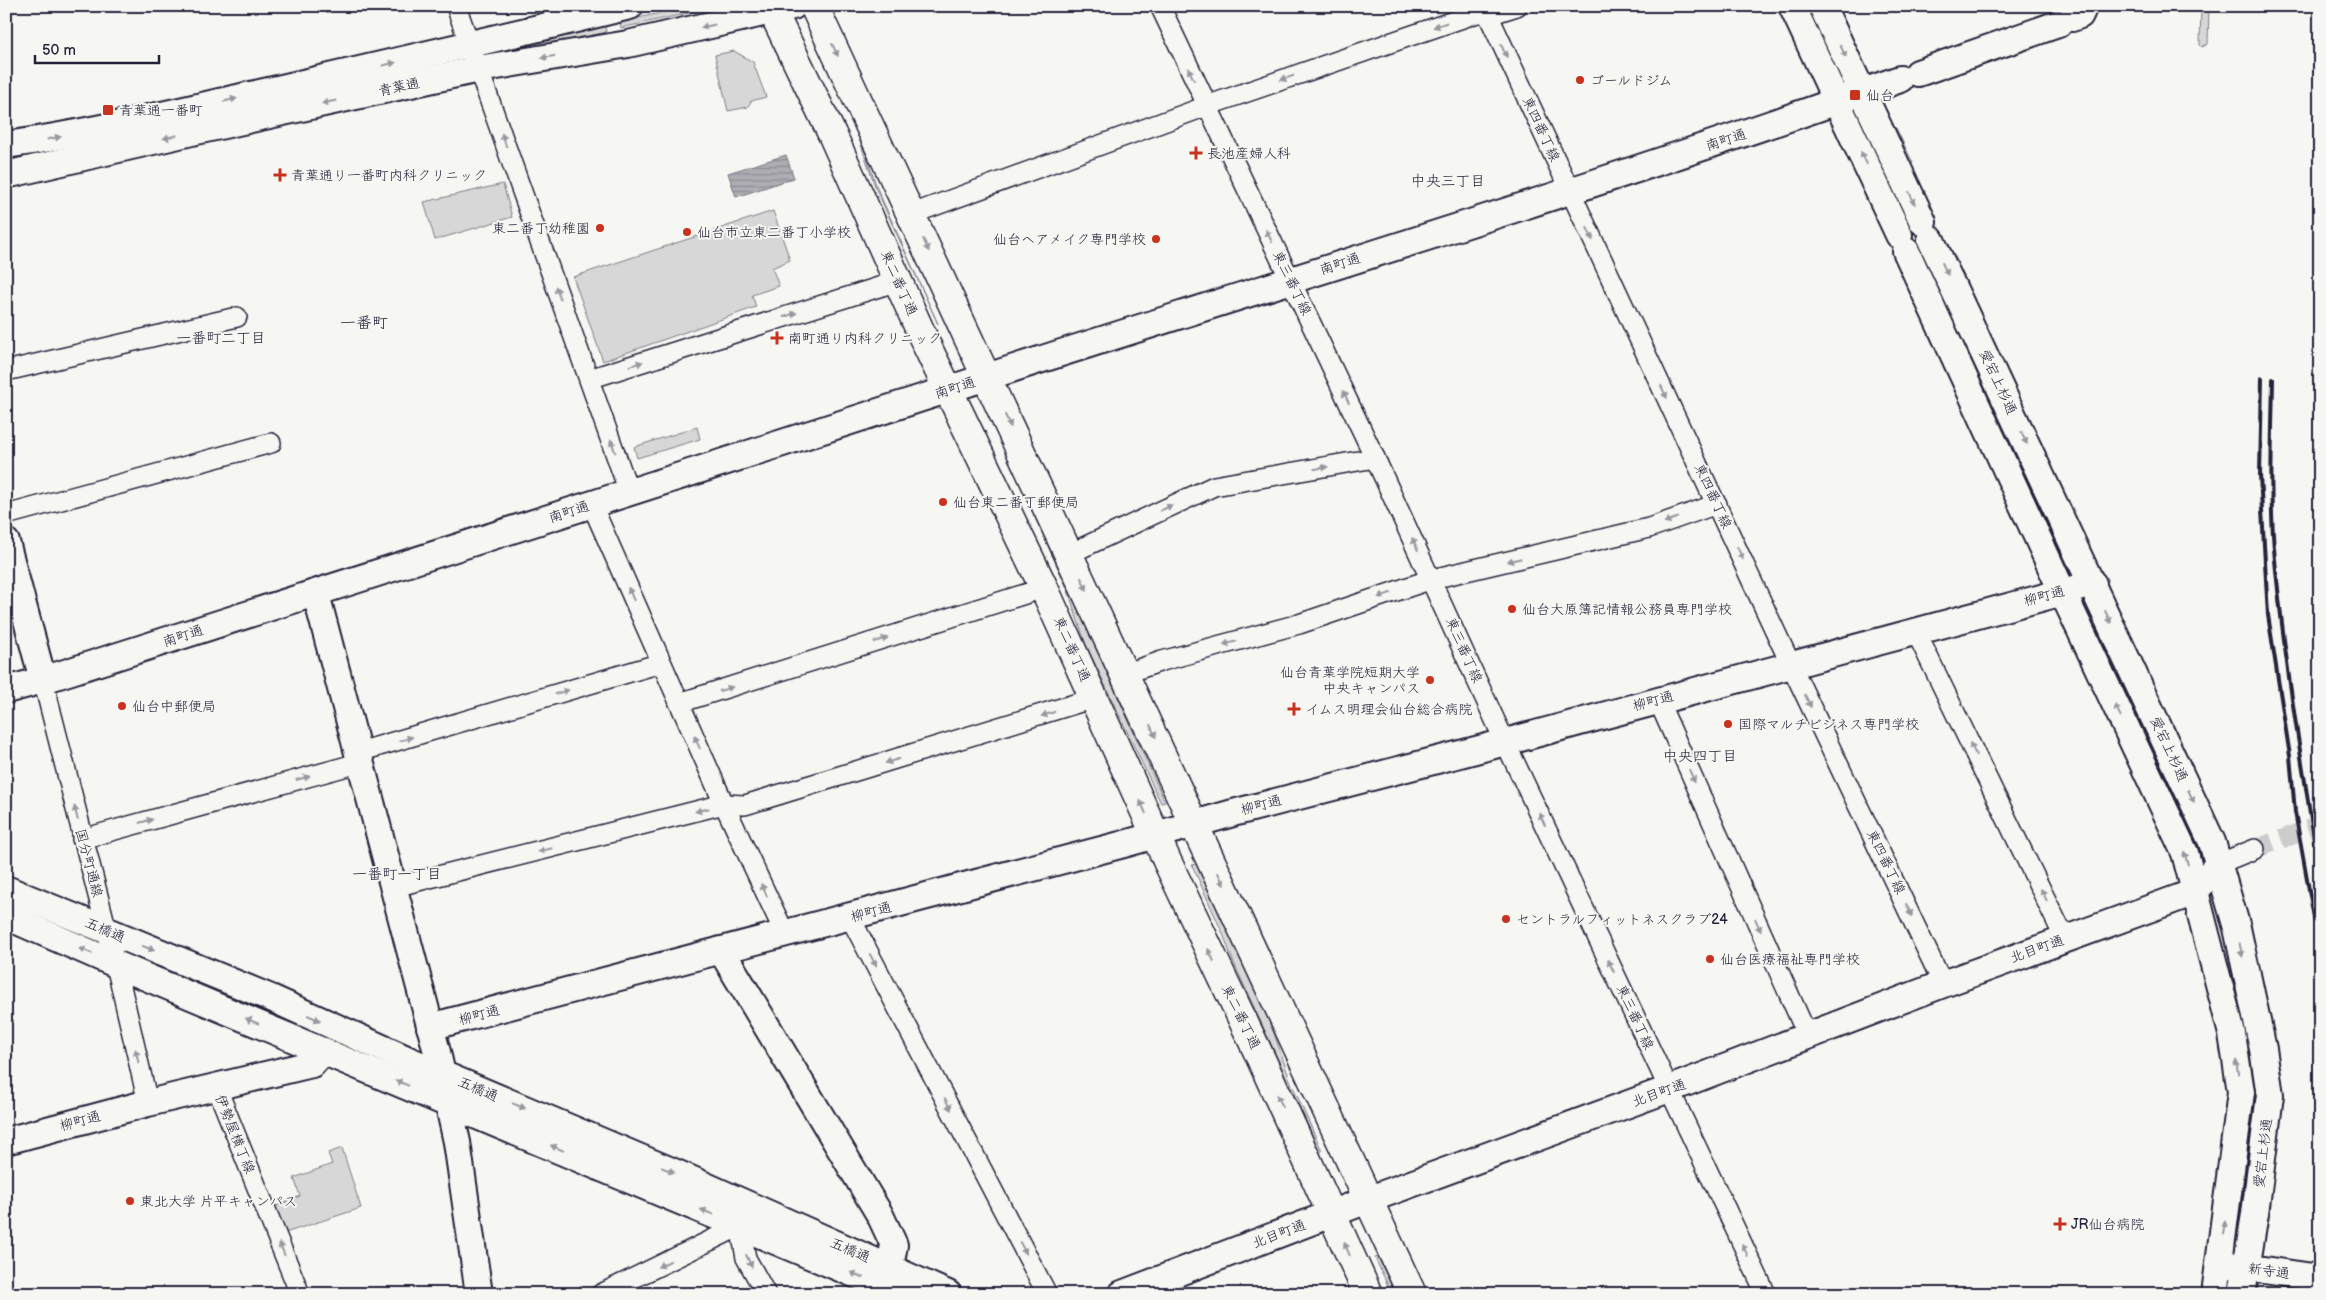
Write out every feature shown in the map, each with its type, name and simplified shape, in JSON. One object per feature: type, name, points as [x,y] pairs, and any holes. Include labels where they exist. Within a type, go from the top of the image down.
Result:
[{"type":"highway","points":[[814,6],[1069,554],[1127,673],[1412,1294]]},
{"type":"highway","name":"東二番丁通","points":[[778,8],[832,134],[948,390],[1044,588],[1368,1294]]},
{"type":"street","points":[[456,6],[629,492]]},
{"type":"street","name":"青葉通","points":[[6,146],[52,139],[470,45],[630,6]]},
{"type":"street","name":"東三番丁線","points":[[1160,6],[1432,579],[1506,742],[1766,1294]]},
{"type":"street","points":[[912,214],[1207,106],[1477,13],[1486,10],[1496,13],[1517,6]]},
{"type":"street","name":"愛宕上杉通","points":[[1792,6],[1850,97],[1927,231],[2212,842],[2237,928],[2263,1049],[2270,1095],[2244,1281]]},
{"type":"street","name":"愛宕上杉通","points":[[1822,6],[1850,97],[1903,243],[2185,854],[2232,1034],[2241,1092],[2217,1278]]},
{"type":"street","name":"青葉通","points":[[6,175],[192,132],[479,70],[628,44],[778,8]]},
{"type":"street","name":"東四番丁線","points":[[1486,10],[1791,665],[1943,984]]},
{"type":"street","name":"南町通","points":[[6,690],[316,594],[1570,190],[1850,97],[2071,16]]},
{"type":"street","points":[[589,379],[898,281]]},
{"type":"street","points":[[6,371],[237,317]]},
{"type":"street","points":[[6,515],[271,443]]},
{"type":"street","points":[[1069,554],[1214,486],[1375,458]]},
{"type":"street","points":[[1127,673],[1162,661],[1299,624],[1432,579],[1649,528],[1717,504]]},
{"type":"street","points":[[592,505],[724,804],[785,934]]},
{"type":"street","points":[[6,542],[42,680]]},
{"type":"street","name":"柳町通","points":[[430,1027],[850,917],[1232,813],[1506,742],[2092,584]]},
{"type":"street","points":[[680,703],[1044,588]]},
{"type":"street","points":[[316,594],[442,1074],[457,1142],[479,1294]]},
{"type":"street","points":[[1916,632],[2065,939]]},
{"type":"street","points":[[82,839],[360,757],[661,663]]},
{"type":"street","name":"国分町通線","points":[[42,680],[115,963],[148,1103]]},
{"type":"street","points":[[394,887],[724,804],[745,805],[1094,698]]},
{"type":"street","points":[[1658,700],[1808,1037]]},
{"type":"street","points":[[2195,892],[2218,864],[2255,849]]},
{"type":"street","name":"五橋通","points":[[6,889],[106,932],[189,964],[890,1267],[948,1294]]},
{"type":"street","name":"北目町通","points":[[1122,1294],[1162,1287],[1370,1199],[1808,1037],[1943,984],[2195,892]]},
{"type":"street","name":"五橋通","points":[[6,916],[902,1294]]},
{"type":"street","points":[[850,917],[1047,1294]]},
{"type":"street","points":[[721,950],[880,1215],[894,1245],[890,1267]]},
{"type":"street","name":"柳町通","points":[[6,1141],[148,1103],[312,1064],[324,1051]]},
{"type":"street","name":"伊勢屋横丁線","points":[[216,1086],[300,1294]]},
{"type":"street","points":[[601,1294],[740,1226],[746,1258],[766,1294]]},
{"type":"street","name":"新寺通","points":[[2217,1278],[2314,1294]]},
{"type":"street","name":"新寺通","points":[[2244,1281],[2320,1278]]},
{"type":"shaded area","points":[[692,6],[721,6],[621,28],[620,22]]},
{"type":"shaded area","points":[[2201,6],[2209,6],[2208,44],[2202,47],[2200,45]]},
{"type":"shaded area","points":[[605,26],[606,32],[517,53],[515,47]]},
{"type":"shaded area","points":[[734,51],[753,62],[766,97],[751,101],[748,107],[728,111],[715,55]]},
{"type":"shaded area","points":[[851,108],[877,188],[938,324],[876,189],[849,109]]},
{"type":"shaded area","points":[[1896,128],[1913,163],[1908,165],[1892,130]]},
{"type":"shaded area","points":[[786,155],[794,178],[736,197],[728,173]]},
{"type":"shaded area","points":[[503,184],[512,217],[435,240],[424,202]]},
{"type":"shaded area","points":[[773,211],[790,260],[772,268],[779,286],[752,295],[756,307],[603,361],[573,277]]},
{"type":"shaded area","points":[[697,427],[700,439],[637,458],[634,447]]},
{"type":"shaded area","points":[[999,433],[1165,802],[1161,803],[1086,645],[1067,588],[997,434]]},
{"type":"shaded area","points":[[1196,864],[1271,1024],[1290,1080],[1322,1151],[1320,1152],[1233,961],[1192,865]]},
{"type":"shaded area","points":[[342,1148],[361,1208],[285,1233],[274,1207],[300,1196],[294,1178],[332,1164],[328,1153]]},
{"type":"shaded area","points":[[1378,1257],[1395,1294],[1392,1294],[1375,1258]]},
{"type":"tunnel","points":[[2255,849],[2320,825]]},
{"type":"railway","points":[[2262,378],[2260,475],[2268,615],[2290,756],[2295,812],[2320,951]]},
{"type":"railway","points":[[2273,379],[2271,492],[2275,560],[2289,678],[2320,874]]},
{"type":"place","name":"ゴールドジム","points":[[1580,80]]},
{"type":"place","name":"仙台","points":[[1855,95]]},
{"type":"place","name":"青葉通一番町","points":[[108,110]]},
{"type":"place","name":"長池産婦人科","points":[[1196,153]]},
{"type":"place","name":"青葉通り一番町内科クリニック","points":[[280,175]]},
{"type":"place","name":"東二番丁幼稚園","points":[[600,228]]},
{"type":"place","name":"仙台市立東二番丁小学校","points":[[687,232]]},
{"type":"place","name":"仙台ヘアメイク専門学校","points":[[1156,239]]},
{"type":"place","name":"南町通り内科クリニック","points":[[777,338]]},
{"type":"place","name":"仙台東二番丁郵便局","points":[[943,502]]},
{"type":"place","name":"仙台大原簿記情報公務員専門学校","points":[[1512,609]]},
{"type":"place","name":"仙台青葉学院短期大学 中央キャンパス","points":[[1430,680]]},
{"type":"place","name":"仙台中郵便局","points":[[122,706]]},
{"type":"place","name":"イムス明理会仙台総合病院","points":[[1294,709]]},
{"type":"place","name":"国際マルチビジネス専門学校","points":[[1728,724]]},
{"type":"place","name":"セントラルフィットネスクラブ24","points":[[1506,919]]},
{"type":"place","name":"仙台医療福祉専門学校","points":[[1710,959]]},
{"type":"place","name":"東北大学 片平キャンパス","points":[[130,1201]]},
{"type":"place","name":"JR仙台病院","points":[[2060,1224]]},
{"type":"district","name":"中央三丁目","points":[[1448,181]]},
{"type":"district","name":"一番町","points":[[364,323]]},
{"type":"district","name":"一番町二丁目","points":[[221,338]]},
{"type":"district","name":"中央四丁目","points":[[1700,756]]},
{"type":"district","name":"一番町一丁目","points":[[397,874]]}]
